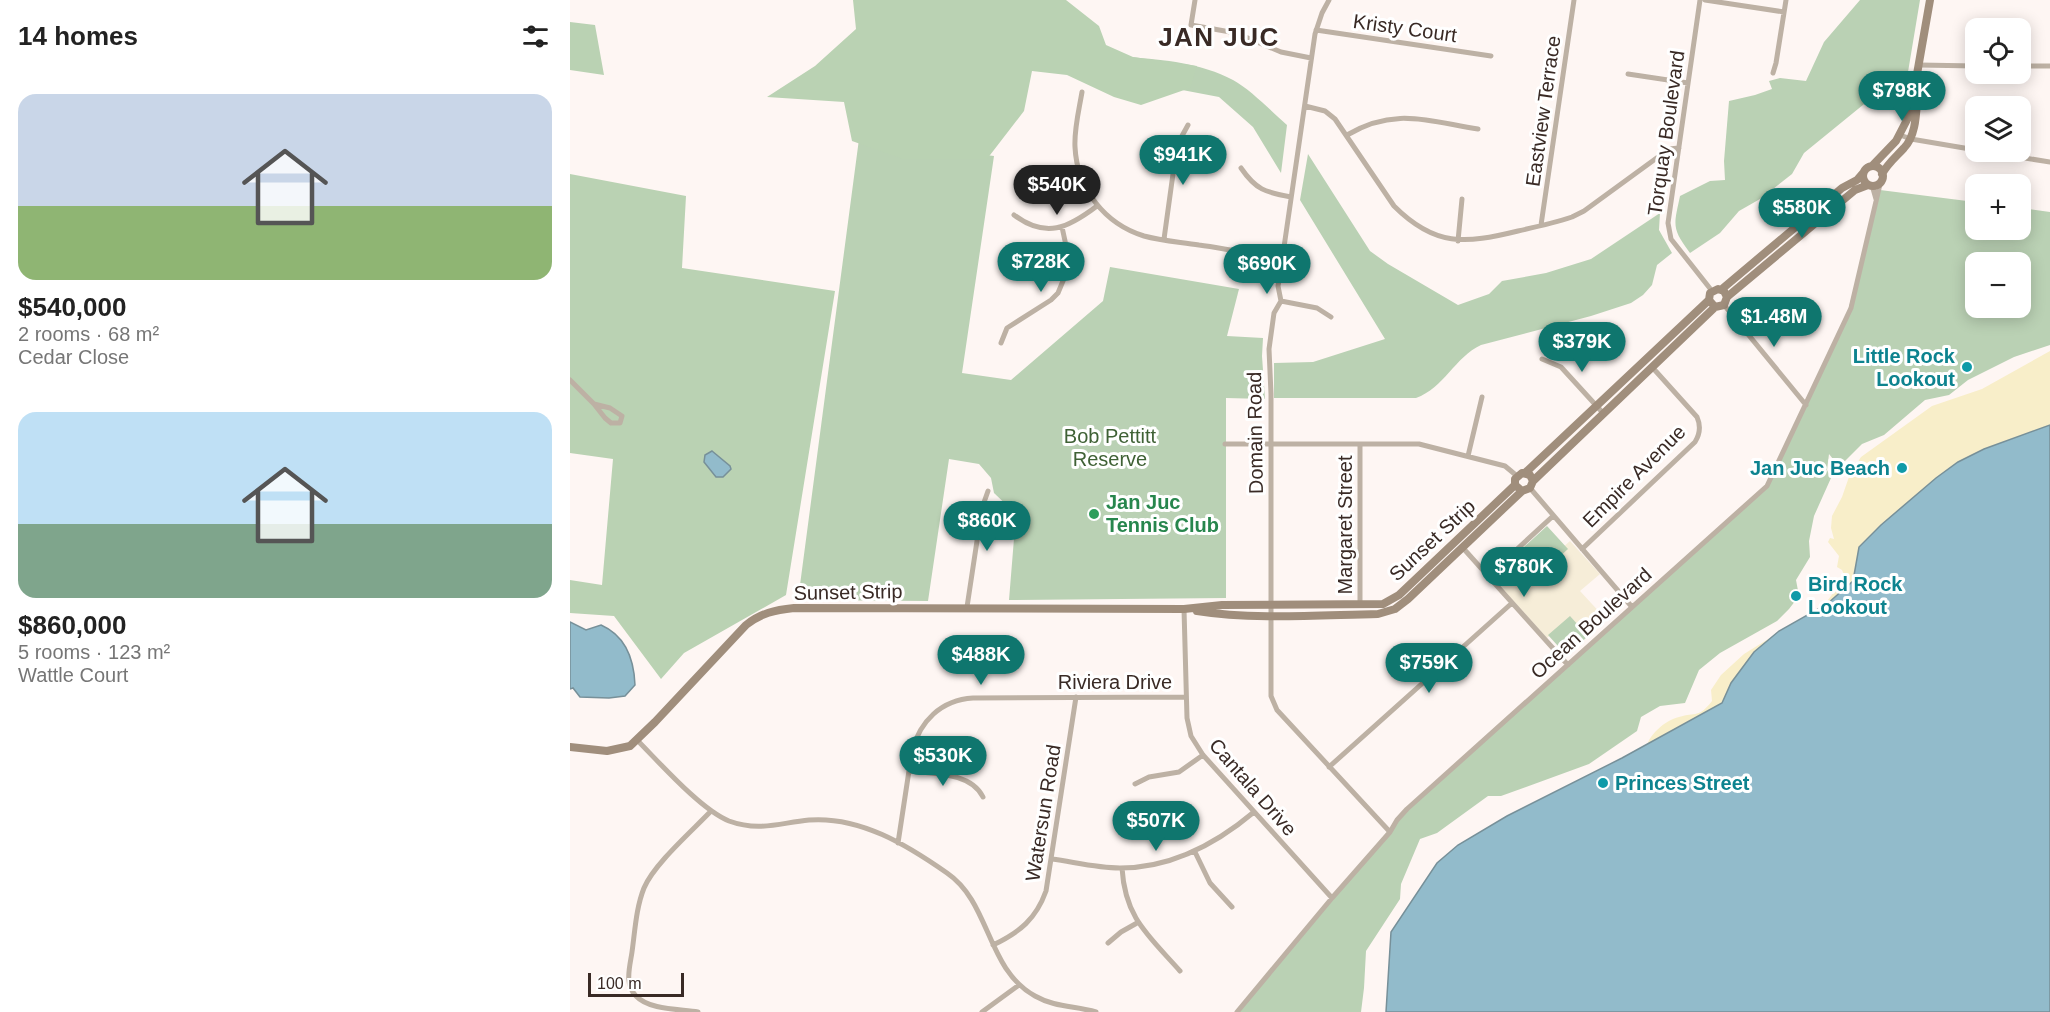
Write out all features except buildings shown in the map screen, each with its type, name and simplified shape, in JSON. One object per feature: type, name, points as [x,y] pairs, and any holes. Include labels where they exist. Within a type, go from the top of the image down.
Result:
[{"type":"street","points":[[1195,0],[1191,25],[1229,32],[1281,52],[1311,58]]},
{"type":"street","name":"Domain Road","points":[[1329,0],[1316,30],[1284,247],[1277,255],[1281,269],[1278,286],[1281,301],[1274,313],[1269,349],[1272,701],[1277,710],[1390,832]]},
{"type":"street","name":"Eastview Terrace","points":[[1541,225],[1574,0]]},
{"type":"street","name":"Torquay Boulevard","points":[[1700,0],[1668,223],[1669,234],[1675,245],[1712,291]]},
{"type":"street","points":[[1706,0],[1784,12]]},
{"type":"street","points":[[1773,73],[1786,0]]},
{"type":"street","points":[[1712,291],[1722,289],[1842,189],[1860,178],[1900,135],[1913,105],[1930,0]]},
{"type":"street","name":"Kristy Court","points":[[1316,30],[1491,56]]},
{"type":"street","points":[[1919,65],[1965,66]]},
{"type":"street","points":[[1724,305],[1727,297],[1856,190],[1878,184],[1886,167],[1911,139],[1916,111],[1919,65]]},
{"type":"street","points":[[2031,66],[2050,66]]},
{"type":"street","points":[[1628,74],[1688,83]]},
{"type":"street","points":[[1082,92],[1075,138],[1076,159],[1081,179],[1097,206],[1124,228],[1143,235],[1277,255]]},
{"type":"street","points":[[1305,106],[1318,108],[1330,114],[1347,135],[1394,206],[1402,214],[1426,231],[1458,241],[1486,239],[1578,215],[1669,149],[1679,147]]},
{"type":"street","points":[[1347,135],[1369,124],[1396,118],[1478,129]]},
{"type":"street","points":[[1164,239],[1177,145],[1188,126]]},
{"type":"street","points":[[1900,135],[1965,148]]},
{"type":"street","points":[[2031,159],[2050,162]]},
{"type":"street","points":[[1872,166],[1877,167],[1882,177]]},
{"type":"street","points":[[1241,168],[1260,189],[1291,197]]},
{"type":"street","points":[[1863,173],[1863,179],[1870,185]]},
{"type":"street","name":"Ocean Boulevard","points":[[1237,1012],[1407,809],[1764,490],[1851,308],[1882,177]]},
{"type":"street","name":"Ocean Boulevard","points":[[1870,185],[1875,193],[1876,204]]},
{"type":"street","points":[[1458,241],[1462,199]]},
{"type":"street","points":[[1014,215],[1026,224],[1038,228],[1062,227],[1076,221],[1097,206]]},
{"type":"street","points":[[1000,343],[1007,328],[1046,304],[1058,293],[1070,264],[1062,227]]},
{"type":"street","points":[[1722,289],[1727,297]]},
{"type":"street","name":"Sunset Strip","points":[[1184,609],[1216,614],[1378,614],[1401,606],[1652,367],[1712,303],[1712,291]]},
{"type":"street","points":[[1281,301],[1317,308],[1330,317]]},
{"type":"street","points":[[1712,303],[1724,305],[1806,405]]},
{"type":"street","name":"Sunset Strip","points":[[1521,474],[1712,303]]},
{"type":"street","points":[[1542,359],[1561,367],[1603,413]]},
{"type":"street","name":"Empire Avenue","points":[[1582,549],[1695,442],[1699,434],[1700,425],[1697,417],[1652,367]]},
{"type":"street","points":[[570,380],[605,418],[611,423],[620,423],[622,416],[618,412],[594,404]]},
{"type":"street","points":[[1468,456],[1482,397]]},
{"type":"street","points":[[1226,444],[1419,444],[1505,466],[1521,474],[1530,475],[1528,487]]},
{"type":"street","name":"Margaret Street","points":[[1360,444],[1360,605]]},
{"type":"street","points":[[1521,474],[1515,485],[1528,487],[1632,607]]},
{"type":"street","name":"Sunset Strip","points":[[570,747],[593,751],[615,751],[630,746],[746,625],[763,613],[794,608],[1184,609],[1222,605],[1383,604],[1394,599],[1515,485]]},
{"type":"street","points":[[967,608],[982,508],[988,491]]},
{"type":"street","points":[[1488,576],[1553,516]]},
{"type":"street","points":[[1463,548],[1568,665]]},
{"type":"street","points":[[1329,767],[1512,603]]},
{"type":"street","name":"Cantala Drive","points":[[1184,609],[1188,728],[1194,742],[1203,755],[1332,898]]},
{"type":"street","name":"Watersun Road","points":[[993,945],[1016,934],[1034,916],[1046,891],[1076,697]]},
{"type":"street","name":"Riviera Drive","points":[[898,843],[914,744],[920,730],[935,711],[949,703],[973,698],[1186,697]]},
{"type":"street","points":[[637,740],[711,811],[738,824],[762,827],[810,820],[851,824],[875,831],[898,843],[947,873],[967,891],[1004,966],[1019,985],[1033,995],[1053,1004],[1096,1012]]},
{"type":"street","points":[[1135,784],[1149,777],[1179,772],[1203,755]]},
{"type":"street","points":[[909,771],[963,778],[978,786],[983,796]]},
{"type":"street","points":[[698,1012],[644,1003],[631,990],[629,972],[639,908],[645,886],[711,811]]},
{"type":"street","points":[[1052,859],[1122,868],[1160,863],[1196,852],[1229,833],[1254,812]]},
{"type":"street","points":[[1196,852],[1210,883],[1232,907]]},
{"type":"street","points":[[1122,868],[1126,897],[1137,923],[1180,971]]},
{"type":"street","points":[[1108,943],[1137,923]]},
{"type":"street","points":[[982,1012],[1019,985]]},
{"type":"shaded area","points":[[1570,541],[1600,574],[1580,591],[1604,617],[1584,634],[1570,618],[1547,638],[1491,576],[1525,544],[1544,564]]},
{"type":"green space","points":[[853,0],[1066,0],[1099,26],[1106,45],[1133,57],[1197,66],[1190,88],[1141,105],[1114,97],[1067,75],[1032,71],[1024,111],[987,159],[903,159],[852,141],[844,102],[767,97],[815,66],[856,29]]},
{"type":"green space","points":[[1860,0],[1920,0],[1907,78],[1885,87],[1804,153],[1792,174],[1760,199],[1739,211],[1720,233],[1690,253],[1677,232],[1676,214],[1680,196],[1710,181],[1725,180],[1724,161],[1729,101],[1772,89],[1769,81],[1780,78],[1806,81],[1824,42]]},
{"type":"green space","points":[[570,22],[595,25],[604,75],[570,70]]},
{"type":"green space","points":[[1129,57],[1196,66],[1221,74],[1246,89],[1287,125],[1281,173],[1253,127],[1219,97],[1177,89]]},
{"type":"green space","name":"Bob Pettitt Reserve","points":[[859,139],[994,156],[962,373],[1011,380],[1103,301],[1110,267],[1239,289],[1227,336],[1263,338],[1265,399],[1226,398],[1226,598],[1009,600],[1016,514],[994,493],[991,478],[979,464],[949,459],[928,601],[798,600]]},
{"type":"green space","points":[[1308,154],[1370,251],[1458,305],[1489,294],[1502,281],[1546,273],[1591,259],[1660,213],[1659,230],[1672,253],[1657,265],[1652,285],[1631,303],[1481,345],[1464,357],[1434,387],[1416,398],[1274,398],[1274,363],[1313,362],[1385,339],[1300,200]]},
{"type":"green space","points":[[570,174],[686,196],[682,268],[835,291],[786,595],[684,653],[661,679],[614,616],[570,613],[570,580],[602,585],[613,459],[570,453]]},
{"type":"green space","points":[[1880,190],[1965,201],[1965,240],[2031,240],[2031,209],[2050,212],[2050,345],[2014,357],[1968,380],[1949,395],[1925,400],[1884,435],[1862,444],[1841,465],[1837,464],[1829,454],[1827,470],[1831,478],[1814,516],[1809,541],[1810,557],[1796,580],[1799,596],[1777,621],[1720,653],[1699,670],[1685,703],[1660,706],[1641,717],[1637,731],[1589,764],[1501,796],[1488,796],[1437,833],[1420,839],[1401,884],[1400,899],[1366,951],[1361,1012],[1238,1012],[1397,820],[1767,486],[1845,322]]},
{"type":"green space","points":[[1547,526],[1568,549],[1545,570],[1523,548]]},
{"type":"green space","points":[[1570,616],[1588,636],[1567,656],[1548,635]]},
{"type":"sand","name":"Jan Juc Beach","points":[[2050,351],[2050,425],[1984,449],[1958,462],[1881,525],[1859,547],[1850,607],[1388,956],[1646,750],[1653,734],[1663,725],[1674,719],[1697,714],[1704,710],[1712,701],[1711,690],[1721,675],[1744,654],[1825,604],[1845,577],[1842,570],[1837,567],[1839,556],[1828,542],[1830,538],[1834,539],[1831,528],[1832,516],[1850,474],[1861,457],[1932,406],[1982,389]]},
{"type":"water","points":[[2050,425],[2050,1012],[1386,1012],[1391,932],[1437,863],[1458,845],[1507,816],[1622,758],[1722,703],[1731,683],[1754,652],[1779,631],[1827,604],[1853,581],[1859,547],[1936,478],[1958,462],[1984,449]]},
{"type":"water","points":[[712,451],[730,466],[731,469],[723,477],[716,477],[704,462],[705,455]]},
{"type":"water","points":[[570,622],[586,630],[601,625],[617,635],[627,649],[633,666],[635,685],[625,696],[580,697],[573,688],[570,689]]},
{"type":"place","name":"Little Rock Lookout","points":[[1967,367]]},
{"type":"place","name":"Jan Juc Beach","points":[[1902,468]]},
{"type":"place","name":"Jan Juc Tennis Club","points":[[1094,514]]},
{"type":"place","name":"Bird Rock Lookout","points":[[1796,596]]},
{"type":"place","name":"Princes Street","points":[[1603,783]]},
{"type":"district","name":"JAN JUC","points":[[1219,37]]}]
